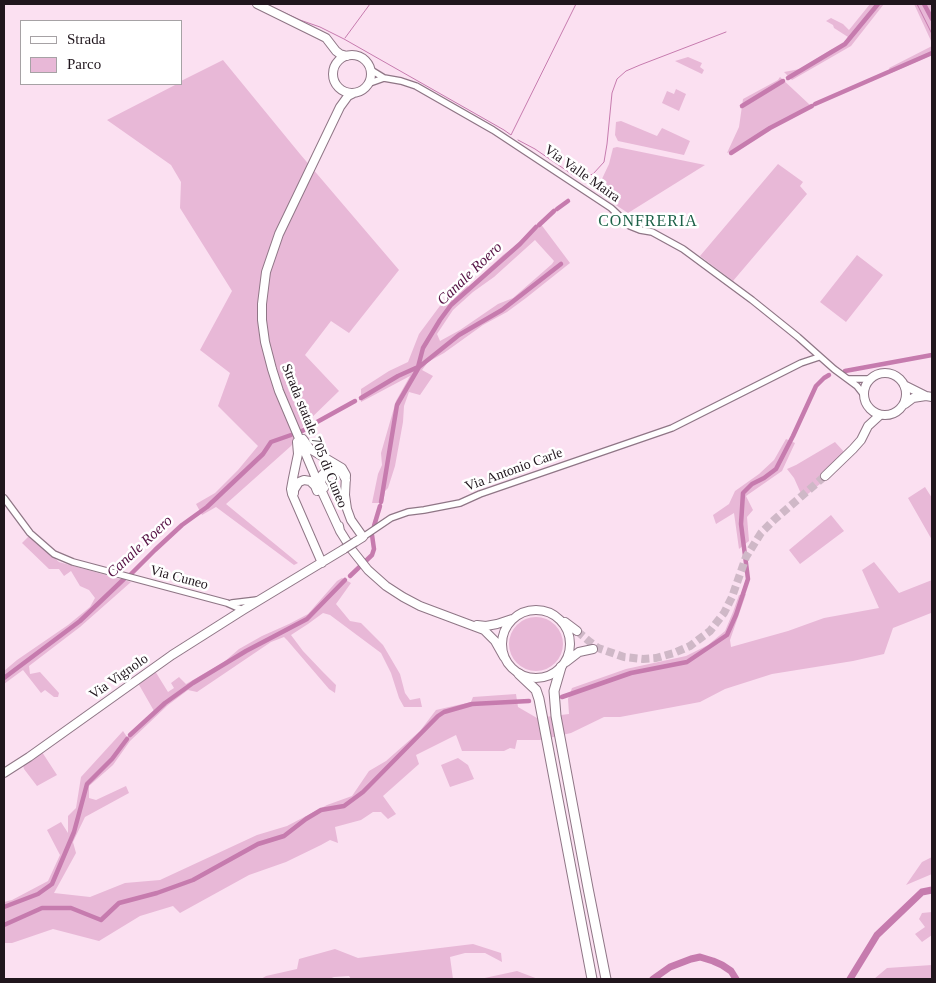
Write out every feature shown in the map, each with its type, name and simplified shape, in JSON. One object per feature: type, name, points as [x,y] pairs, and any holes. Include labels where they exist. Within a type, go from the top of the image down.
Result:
[{"type":"highway","points":[[562,665],[554,691],[556,716],[606,979]]},
{"type":"highway","points":[[519,674],[536,690],[539,699],[592,979]]},
{"type":"main road","points":[[257,4],[326,38],[340,54],[347,56]]},
{"type":"main road","points":[[314,32],[333,55],[335,60],[333,73],[338,87],[354,93],[366,87],[371,76],[368,65],[364,60],[359,56],[353,55],[342,58],[337,62],[333,73]]},
{"type":"main road","name":"Strada statale 705 di Cuneo","points":[[331,125],[338,99],[338,87]]},
{"type":"main road","name":"Strada statale 705 di Cuneo","points":[[339,528],[279,391],[265,342],[262,304],[266,272],[279,234],[340,107],[348,96],[354,93]]},
{"type":"main road","points":[[889,373],[899,378],[904,384],[929,396],[913,398],[894,413],[880,415],[869,408],[864,396],[864,390],[870,379],[879,374],[889,373]]},
{"type":"main road","points":[[903,406],[906,399],[904,384]]},
{"type":"main road","points":[[279,391],[286,398],[305,443],[310,449],[342,468],[346,475],[345,495],[347,509],[351,520],[363,537]]},
{"type":"main road","points":[[279,391],[280,400],[299,448],[291,489],[322,563]]},
{"type":"main road","points":[[868,426],[869,408]]},
{"type":"main road","points":[[825,476],[853,449],[868,426],[880,415]]},
{"type":"main road","points":[[339,528],[322,483],[322,475],[327,470],[338,470],[342,472],[346,480]]},
{"type":"main road","points":[[294,500],[294,490],[299,482],[304,480],[310,481],[315,486],[329,516],[368,570],[386,586],[420,606],[484,630],[495,641],[510,666],[519,674],[530,678],[541,678],[552,674],[579,652],[593,648]]},
{"type":"main road","name":"Via Antonio Carle","points":[[235,605],[260,600],[363,537]]},
{"type":"main road","name":"Via Vignolo","points":[[4,773],[172,655],[234,615],[235,605]]},
{"type":"main road","points":[[504,657],[502,637],[506,627],[520,613],[533,609],[543,610],[552,613],[577,631]]},
{"type":"main road","points":[[463,621],[486,626],[512,619]]},
{"type":"main road","points":[[560,619],[566,627],[570,645],[568,655],[562,665]]},
{"type":"street","name":"Via Valle Maira","points":[[370,70],[384,78],[416,86],[469,116],[511,141],[604,203],[630,226],[652,232],[683,249],[752,300],[819,357],[849,379],[864,396]]},
{"type":"street","points":[[366,87],[370,83],[384,78]]},
{"type":"street","name":"Via Antonio Carle","points":[[801,363],[814,352]]},
{"type":"street","name":"Via Antonio Carle","points":[[363,537],[391,518],[408,512],[460,503],[480,494],[672,428],[801,363],[819,357]]},
{"type":"street","points":[[849,379],[870,379]]},
{"type":"street","name":"Via Cuneo","points":[[4,498],[30,532],[54,554],[72,562],[235,605]]},
{"type":"green space","points":[[870,4],[884,4],[851,46],[792,80],[784,72],[800,69],[845,43],[848,37],[826,21],[831,18],[843,24],[849,30]]},
{"type":"green space","points":[[914,4],[930,4],[932,7],[932,43]]},
{"type":"green space","points":[[932,46],[932,55],[891,73],[889,68]]},
{"type":"green space","points":[[688,57],[702,63],[700,67],[704,70],[702,74],[675,61]]},
{"type":"green space","points":[[223,60],[399,270],[349,333],[331,321],[305,355],[339,391],[304,425],[291,446],[226,504],[298,563],[294,565],[216,507],[202,515],[196,504],[215,493],[258,446],[218,406],[230,373],[200,350],[232,291],[180,208],[181,182],[171,165],[107,120],[175,85],[182,85],[182,80]]},
{"type":"green space","points":[[780,77],[810,105],[727,153],[739,127],[743,99],[778,80]]},
{"type":"green space","points":[[676,89],[686,94],[679,111],[662,103],[667,91],[674,94]]},
{"type":"green space","points":[[621,121],[657,136],[662,128],[690,141],[684,155],[618,141],[615,135],[616,122]]},
{"type":"green space","points":[[617,147],[705,165],[628,213],[599,194],[601,181],[609,164],[613,148]]},
{"type":"green space","points":[[778,164],[803,182],[800,186],[807,194],[733,281],[700,256]]},
{"type":"green space","points":[[540,223],[570,263],[507,312],[483,325],[428,362],[422,370],[433,376],[420,395],[409,392],[404,406],[395,466],[388,488],[385,491],[383,503],[372,503],[378,474],[382,465],[381,453],[396,401],[410,376],[361,402],[361,389],[389,371],[408,362],[419,334],[448,295],[467,284],[468,287],[503,255],[522,241]],"holes":[[[535,240],[554,261],[513,298],[498,304],[440,341],[437,334],[453,310],[494,277]]]},
{"type":"green space","points":[[857,255],[883,275],[846,322],[820,302]]},
{"type":"green space","points":[[786,439],[795,443],[782,471],[746,496],[753,510],[747,517],[749,541],[739,549],[734,513],[716,524],[713,515],[729,504],[735,491],[759,474],[774,460]]},
{"type":"green space","points":[[835,442],[845,453],[821,473],[826,479],[803,498],[794,478],[787,469]]},
{"type":"green space","points":[[925,487],[932,498],[932,540],[908,498]]},
{"type":"green space","points":[[831,515],[844,531],[800,564],[789,550]]},
{"type":"green space","points":[[30,535],[59,562],[131,582],[80,627],[29,666],[30,674],[40,672],[59,693],[58,697],[54,697],[45,690],[41,693],[23,670],[4,684],[4,671],[68,625],[90,607],[95,598],[89,590],[80,586],[71,571],[64,576],[59,569],[49,569],[22,543]]},
{"type":"green space","points":[[874,562],[899,593],[932,580],[932,616],[931,613],[893,628],[884,654],[772,674],[725,689],[700,702],[620,717],[604,717],[571,733],[540,740],[517,740],[515,749],[510,748],[504,751],[462,751],[456,735],[416,755],[419,764],[383,796],[396,814],[388,819],[381,812],[373,812],[361,820],[335,827],[338,843],[330,840],[286,862],[249,875],[180,913],[173,906],[140,916],[99,941],[53,929],[12,943],[4,943],[4,902],[12,900],[48,881],[60,855],[47,830],[61,822],[68,833],[68,816],[76,808],[81,777],[123,731],[127,737],[154,711],[138,683],[155,671],[168,692],[174,688],[171,683],[179,677],[186,684],[224,662],[239,649],[308,614],[337,581],[342,578],[351,583],[336,604],[350,621],[361,623],[383,645],[400,674],[405,693],[410,700],[420,698],[422,707],[404,707],[381,653],[330,615],[323,613],[291,635],[303,651],[336,685],[335,693],[329,689],[284,637],[271,642],[197,692],[188,690],[168,705],[130,741],[113,765],[89,786],[89,798],[96,800],[126,786],[129,793],[85,817],[73,842],[76,853],[54,893],[90,897],[125,883],[160,880],[257,835],[287,826],[327,805],[352,796],[369,771],[386,761],[420,731],[436,710],[471,702],[473,697],[516,694],[518,707],[537,718],[569,714],[568,699],[572,688],[626,669],[686,656],[708,645],[725,631],[739,595],[746,594],[730,640],[731,647],[788,631],[824,618],[879,608],[862,570]]},
{"type":"green space","points":[[536,617],[546,619],[555,625],[561,634],[563,644],[561,654],[555,663],[546,669],[536,671],[526,669],[517,663],[511,654],[509,644],[511,634],[517,625],[526,619]]},
{"type":"green space","points":[[42,752],[57,775],[37,786],[23,765]]},
{"type":"green space","points":[[458,758],[468,765],[474,779],[450,787],[441,765]]},
{"type":"green space","points":[[932,857],[932,874],[906,885],[922,862]]},
{"type":"green space","points":[[932,912],[932,935],[922,942],[915,934],[925,927],[919,919],[922,913]]},
{"type":"green space","points":[[473,944],[501,953],[502,962],[485,953],[465,953],[450,957],[453,979],[351,979],[349,976],[329,979],[261,979],[266,976],[297,969],[299,959],[335,949],[358,958]]},
{"type":"green space","points":[[932,965],[932,979],[874,979],[887,968]]},
{"type":"green space","points":[[517,971],[538,979],[480,979]]},
{"type":"waterway","points":[[266,4],[344,39],[511,135],[576,4]]},
{"type":"waterway","points":[[345,38],[370,4]]},
{"type":"waterway","points":[[788,78],[845,44],[878,4]]},
{"type":"waterway","points":[[917,4],[932,34]]},
{"type":"waterway","points":[[924,4],[932,19]]},
{"type":"waterway","points":[[518,140],[535,149],[573,175],[581,178],[593,174],[604,162],[612,93],[617,79],[626,71],[726,32]]},
{"type":"waterway","points":[[815,104],[932,53]]},
{"type":"waterway","points":[[742,106],[783,81]]},
{"type":"waterway","points":[[731,153],[770,128],[812,106]]},
{"type":"waterway","points":[[557,209],[568,201]]},
{"type":"waterway","points":[[539,225],[554,211]]},
{"type":"waterway","name":"Canale Roero","points":[[361,398],[398,376],[418,367],[423,348],[451,305],[520,244],[536,227]]},
{"type":"waterway","points":[[381,502],[397,405],[419,367],[459,335],[502,310],[561,264]]},
{"type":"waterway","points":[[845,371],[932,355]]},
{"type":"waterway","points":[[562,697],[631,673],[687,662],[727,635],[748,579],[741,524],[743,493],[752,484],[776,469],[816,386],[829,375]]},
{"type":"waterway","name":"Canale Roero","points":[[317,422],[355,401]]},
{"type":"waterway","points":[[302,431],[315,424]]},
{"type":"waterway","name":"Canale Roero","points":[[4,678],[80,621],[182,525],[207,507],[263,454],[271,442],[291,435]]},
{"type":"waterway","points":[[374,526],[380,506]]},
{"type":"waterway","points":[[350,576],[372,555],[374,549],[372,535]]},
{"type":"waterway","points":[[130,735],[165,703],[193,683],[246,651],[307,619],[345,580]]},
{"type":"waterway","points":[[4,925],[42,908],[71,908],[101,920],[119,903],[157,893],[193,880],[258,844],[284,836],[321,810],[344,806],[363,792],[444,712],[472,704],[529,701]]},
{"type":"waterway","points":[[4,907],[38,894],[52,884],[74,832],[87,784],[112,759],[127,739]]},
{"type":"waterway","points":[[850,979],[877,935],[922,892],[932,890]]},
{"type":"waterway","points":[[653,979],[670,967],[700,957],[722,965],[731,971],[736,979]]},
{"type":"tunnel","points":[[577,631],[598,648],[624,657],[656,658],[690,646],[710,631],[724,613],[732,597],[746,557],[761,533],[825,476]]},
{"type":"district","name":"CONFRERIA","points":[[648,222]]}]
